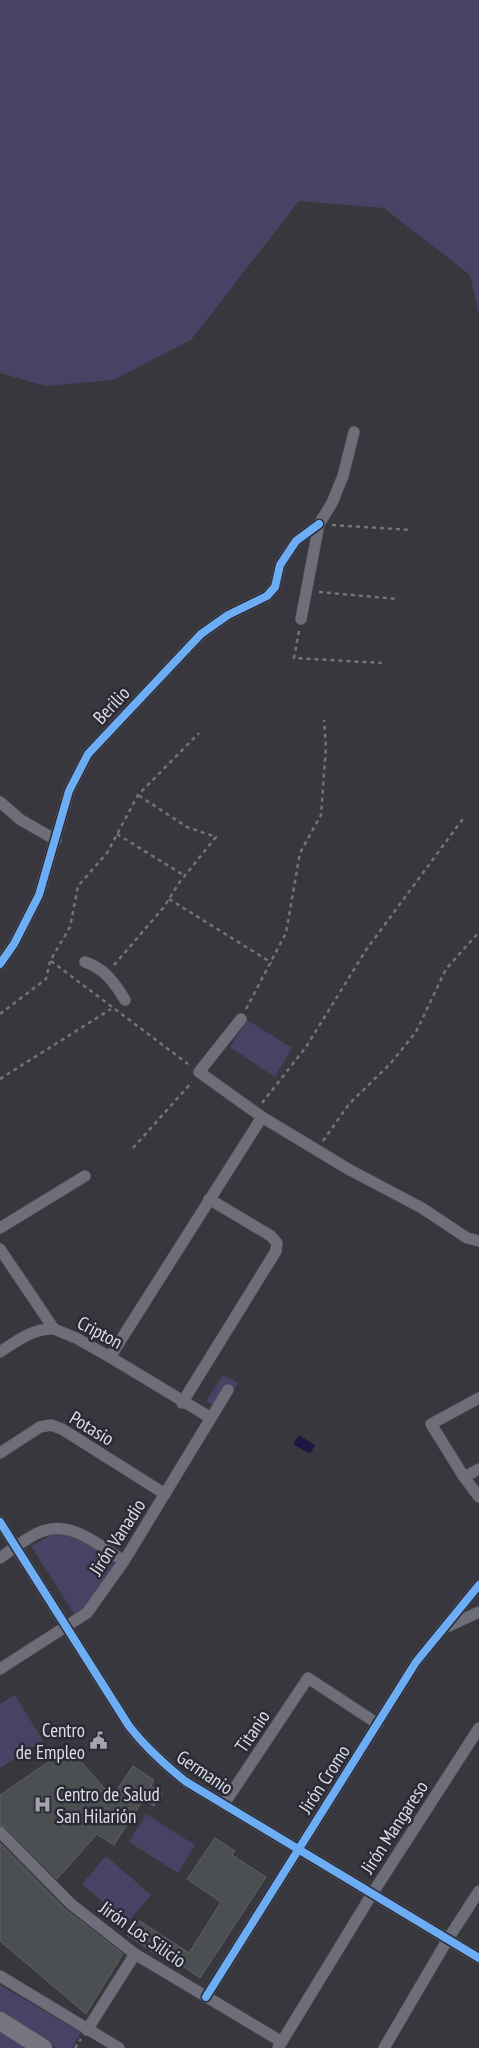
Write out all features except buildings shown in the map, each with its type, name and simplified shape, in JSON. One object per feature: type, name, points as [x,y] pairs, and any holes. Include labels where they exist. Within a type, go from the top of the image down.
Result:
[{"type":"main road","points":[[0,2020],[43,2048]]},
{"type":"street","points":[[301,619],[319,524],[332,503],[343,476],[354,432]]},
{"type":"street","name":"Berilio","points":[[0,964],[14,944],[39,895],[69,791],[78,770],[88,754],[201,634],[228,615],[267,596],[275,587],[280,565],[296,541],[319,524]]},
{"type":"street","points":[[0,802],[21,820],[56,840]]},
{"type":"street","points":[[85,962],[95,965],[106,974],[125,1000]]},
{"type":"street","points":[[241,1019],[199,1072],[259,1115],[318,1148],[348,1169],[422,1208],[467,1238],[479,1241]]},
{"type":"street","points":[[110,1357],[259,1115]]},
{"type":"street","points":[[0,1228],[85,1176]]},
{"type":"street","points":[[182,1403],[276,1251],[277,1243],[271,1236],[208,1199]]},
{"type":"street","name":"Cripton","points":[[0,1251],[54,1329],[76,1338],[110,1357],[182,1403],[210,1418]]},
{"type":"street","points":[[0,1352],[27,1335],[43,1328],[54,1329]]},
{"type":"street","name":"Jirón Vanadio","points":[[0,1669],[68,1628],[88,1613],[124,1561],[228,1390]]},
{"type":"street","points":[[479,1398],[431,1424],[464,1477],[479,1497]]},
{"type":"street","name":"Potasio","points":[[0,1453],[40,1427],[51,1425],[62,1429],[165,1494]]},
{"type":"street","points":[[464,1477],[479,1469]]},
{"type":"street","name":"Germanio","points":[[0,1522],[110,1697],[145,1747],[185,1781],[479,1958]]},
{"type":"street","points":[[0,1558],[43,1531],[60,1528],[72,1530],[124,1561]]},
{"type":"street","name":"Jirón Cromo","points":[[206,1997],[416,1662],[479,1585]]},
{"type":"street","points":[[446,1627],[479,1612]]},
{"type":"street","name":"Titanio","points":[[224,1804],[308,1678],[378,1724]]},
{"type":"street","name":"Jirón Mangareso","points":[[280,2045],[372,1894],[479,1728]]},
{"type":"street","name":"Jirón Los Silicio","points":[[0,1832],[71,1904],[136,1954],[280,2045]]},
{"type":"street","points":[[384,2048],[448,1939],[479,1891]]},
{"type":"street","points":[[87,2030],[136,1954]]},
{"type":"street","points":[[0,1976],[119,2048]]},
{"type":"path","points":[[319,524],[410,530]]},
{"type":"path","points":[[307,591],[398,598]]},
{"type":"path","points":[[301,619],[294,658],[382,664]]},
{"type":"path","points":[[241,1019],[272,963],[286,933],[288,910],[300,853],[322,814],[326,747],[324,720]]},
{"type":"path","points":[[0,1014],[46,979],[50,961],[70,927],[78,886],[106,853],[138,795],[199,733]]},
{"type":"path","points":[[106,974],[169,899],[184,876],[216,837],[187,827],[138,795]]},
{"type":"path","points":[[259,1115],[306,1047],[366,950],[465,816]]},
{"type":"path","points":[[117,834],[184,876]]},
{"type":"path","points":[[169,899],[272,963]]},
{"type":"path","points":[[318,1148],[349,1104],[390,1064],[416,1032],[446,969],[479,932]]},
{"type":"path","points":[[50,961],[199,1072],[172,1107],[133,1148]]},
{"type":"path","points":[[0,1079],[125,1000]]},
{"type":"shaded area","points":[[0,0],[479,0],[479,315],[470,275],[384,208],[299,201],[191,340],[113,380],[46,386],[0,373]]},
{"type":"shaded area","points":[[247,1020],[292,1048],[275,1077],[230,1047]]},
{"type":"shaded area","points":[[223,1375],[238,1383],[221,1410],[206,1401]]},
{"type":"shaded area","points":[[299,1435],[315,1445],[310,1454],[293,1444]]},
{"type":"shaded area","points":[[55,1533],[73,1535],[126,1565],[88,1613],[75,1615],[31,1546]]},
{"type":"shaded area","points":[[15,1695],[43,1741],[0,1768],[0,1704]]},
{"type":"shaded area","points":[[146,1814],[195,1845],[178,1873],[129,1842]]},
{"type":"shaded area","points":[[106,1856],[151,1895],[127,1923],[82,1884]]},
{"type":"shaded area","points":[[0,1985],[81,2032],[72,2048],[56,2048],[0,2012]]},
{"type":"shaded area","points":[[0,2030],[29,2048],[0,2048]]},
{"type":"cycle path","points":[[0,964],[14,944],[39,895],[69,791],[88,754],[201,634],[228,615],[267,596],[275,587],[280,565],[296,541],[319,524]]},
{"type":"cycle path","points":[[0,1522],[129,1726],[163,1762],[185,1781],[479,1958]]},
{"type":"cycle path","points":[[206,1997],[416,1662],[479,1585]]},
{"type":"place","name":"Centro de Empleo","points":[[99,1741]]},
{"type":"place","name":"Centro de Salud San Hilarión","points":[[42,1805]]}]
